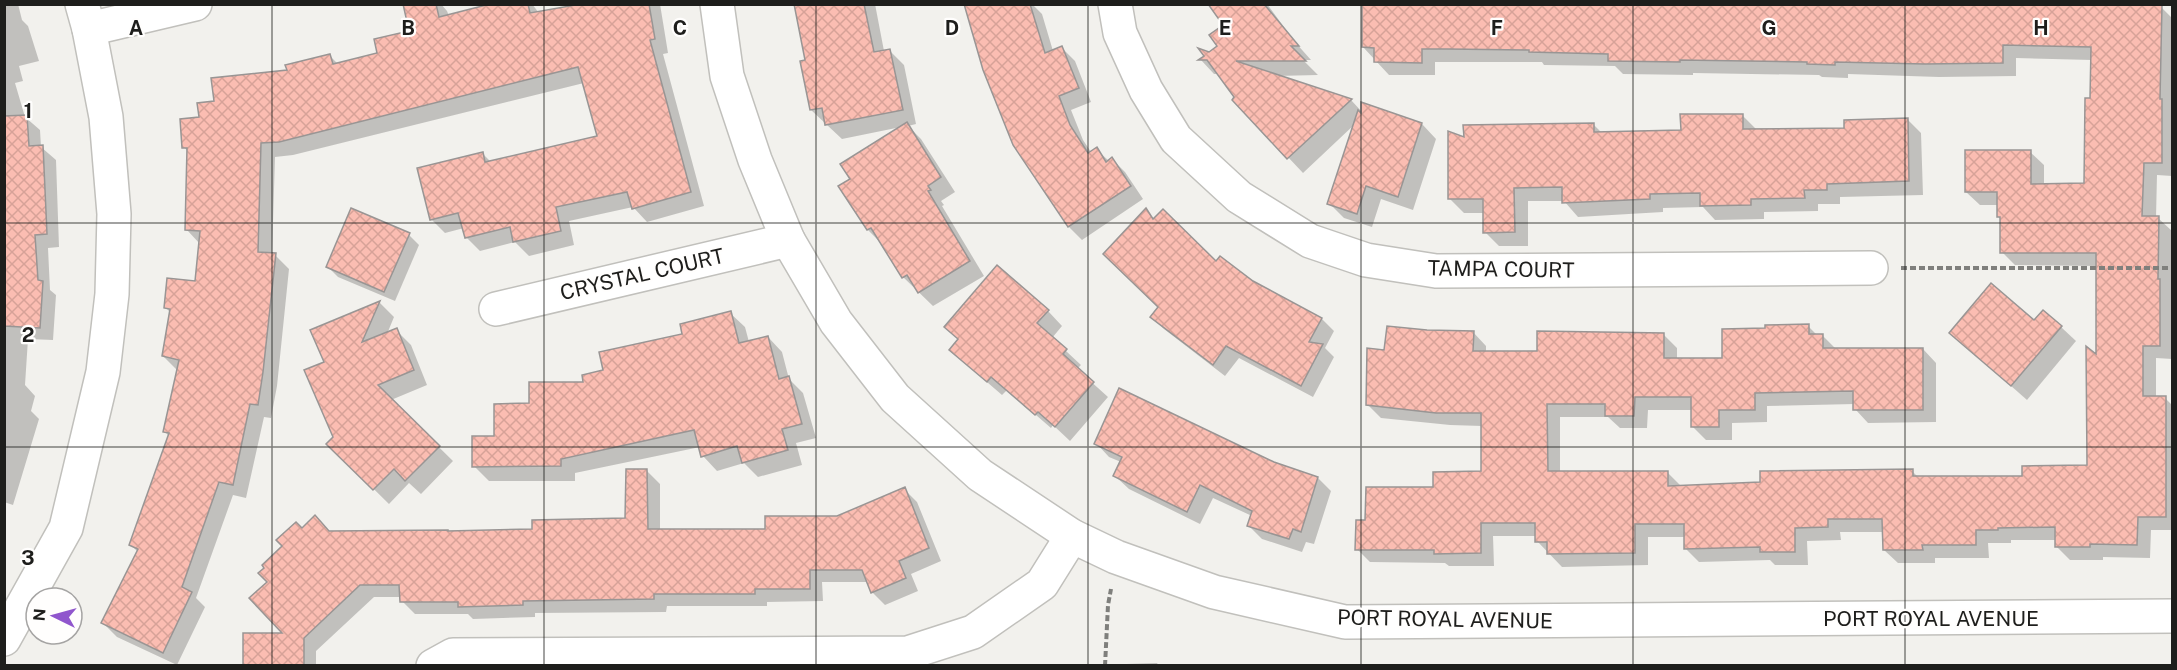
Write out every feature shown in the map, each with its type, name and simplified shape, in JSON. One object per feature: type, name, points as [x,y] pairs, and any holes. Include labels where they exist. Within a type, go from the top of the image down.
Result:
[{"type":"street","points":[[4,639],[66,528],[103,372],[112,294],[114,214],[106,117],[85,17],[195,4]]},
{"type":"street","name":"PORT ROYAL AVENUE","points":[[717,4],[727,76],[755,160],[788,240],[836,322],[895,398],[980,476],[1072,536],[1116,558],[1214,592],[1345,622],[2172,616]]},
{"type":"street","name":"TAMPA COURT","points":[[1115,4],[1120,33],[1146,90],[1176,139],[1239,197],[1310,241],[1366,260],[1436,271],[1871,268]]},
{"type":"street","name":"CRYSTAL COURT","points":[[496,309],[788,240]]},
{"type":"street","points":[[433,666],[453,655],[908,654],[973,632],[1042,584],[1072,536]]},
{"type":"path","points":[[1871,268],[2172,268]]},
{"type":"path","points":[[1105,666],[1108,605],[1116,558]]},
{"type":"building","points":[[403,4],[436,4],[439,17],[490,4],[528,4],[530,13],[581,4],[649,4],[655,39],[650,40],[691,192],[632,209],[627,192],[556,207],[561,231],[513,242],[510,227],[465,238],[458,213],[430,220],[417,168],[483,152],[485,162],[597,136],[578,67],[279,142],[261,143],[258,252],[276,253],[258,405],[250,404],[233,485],[219,482],[182,587],[192,592],[163,653],[101,623],[138,549],[129,545],[169,433],[163,432],[179,360],[162,356],[170,309],[164,308],[167,278],[195,281],[200,231],[185,230],[187,148],[182,148],[180,119],[199,117],[197,103],[214,101],[211,78],[287,70],[285,65],[330,54],[333,64],[377,53],[374,39],[409,31]]},
{"type":"building","points":[[794,4],[864,4],[874,52],[890,49],[903,110],[825,125],[822,108],[810,110],[800,61],[805,60]]},
{"type":"building","points":[[964,4],[1030,4],[1045,53],[1062,46],[1079,88],[1059,96],[1070,125],[1088,153],[1097,147],[1106,162],[1112,157],[1131,186],[1068,227],[1013,145],[983,70]]},
{"type":"building","points":[[1208,4],[1264,4],[1299,46],[1291,46],[1306,61],[1236,61],[1352,99],[1287,159],[1232,100],[1234,97],[1207,60],[1198,60],[1204,56],[1198,48],[1209,52],[1217,46],[1209,35],[1223,25]]},
{"type":"building","points":[[1362,4],[2162,5],[2160,99],[2162,99],[2162,163],[2144,163],[2142,216],[2159,216],[2160,346],[2143,346],[2143,396],[2166,396],[2166,517],[2138,517],[2137,545],[2090,544],[2090,547],[2055,547],[2055,527],[1976,530],[1976,545],[1922,545],[1923,550],[1883,550],[1882,519],[1828,519],[1828,527],[1795,528],[1795,552],[1760,552],[1760,547],[1684,549],[1684,524],[1635,524],[1635,553],[1547,554],[1547,542],[1535,542],[1535,523],[1481,523],[1481,553],[1434,554],[1434,550],[1355,550],[1356,520],[1365,520],[1366,487],[1433,487],[1433,472],[1481,471],[1481,413],[1436,413],[1366,405],[1367,348],[1384,350],[1387,326],[1474,331],[1473,351],[1537,351],[1537,331],[1664,333],[1664,358],[1722,358],[1722,329],[1809,324],[1809,334],[1823,334],[1823,348],[1923,348],[1923,410],[1853,410],[1853,391],[1755,393],[1755,410],[1719,410],[1719,427],[1691,427],[1691,397],[1635,397],[1634,416],[1605,416],[1605,404],[1547,404],[1548,471],[1668,471],[1668,486],[1760,482],[1760,471],[1913,469],[1913,476],[2022,476],[2022,466],[2087,465],[2086,346],[2096,354],[2096,253],[2000,253],[1997,192],[1965,192],[1965,150],[2031,150],[2031,184],[2084,183],[2085,98],[2090,98],[2091,47],[2003,45],[2003,63],[1835,62],[1835,65],[1807,64],[1807,62],[1608,61],[1608,54],[1447,49],[1422,49],[1422,63],[1374,62],[1374,48],[1362,47]]},
{"type":"building","points":[[1361,102],[1422,123],[1398,197],[1366,186],[1357,214],[1327,204],[1358,110],[1361,113]]},
{"type":"building","points":[[1680,114],[1743,114],[1743,129],[1844,128],[1844,120],[1908,118],[1909,181],[1827,184],[1827,190],[1804,190],[1805,198],[1751,199],[1751,205],[1700,206],[1700,193],[1650,194],[1650,199],[1562,203],[1562,187],[1514,188],[1515,232],[1483,233],[1483,199],[1448,199],[1448,131],[1464,137],[1463,125],[1594,123],[1594,132],[1681,130]]},
{"type":"building","points":[[27,115],[29,146],[43,145],[47,234],[35,235],[38,280],[43,281],[40,328],[4,326],[4,116]]},
{"type":"building","points":[[907,122],[941,177],[928,186],[931,190],[928,191],[970,261],[918,293],[907,275],[902,278],[871,228],[867,230],[838,186],[850,179],[840,164]]},
{"type":"building","points":[[351,208],[410,233],[384,292],[326,267]]},
{"type":"building","points":[[1146,208],[1153,219],[1163,209],[1216,261],[1220,256],[1253,281],[1322,318],[1309,342],[1323,344],[1301,386],[1226,346],[1213,365],[1150,317],[1158,307],[1103,254]]},
{"type":"building","points":[[997,265],[1049,310],[1037,323],[1067,349],[1063,354],[1094,382],[1055,427],[1038,412],[1035,415],[991,377],[987,382],[949,350],[958,339],[944,327]]},
{"type":"building","points":[[1991,283],[2034,320],[2043,310],[2062,326],[2011,386],[1949,333]]},
{"type":"building","points":[[380,301],[362,342],[397,328],[414,370],[378,385],[440,446],[405,481],[394,469],[373,490],[326,444],[333,437],[304,370],[324,362],[310,330]]},
{"type":"building","points":[[731,311],[739,343],[768,336],[779,379],[789,376],[802,424],[782,429],[788,450],[742,463],[737,446],[701,457],[694,430],[561,459],[561,466],[472,467],[472,436],[494,436],[494,404],[529,403],[529,382],[583,382],[582,375],[603,370],[599,352],[682,334],[680,324]]},
{"type":"building","points":[[1119,388],[1274,462],[1318,477],[1301,532],[1293,529],[1289,539],[1247,526],[1252,511],[1200,485],[1187,512],[1113,476],[1122,457],[1094,444]]},
{"type":"building","points":[[626,469],[647,469],[648,529],[765,529],[765,516],[837,516],[905,487],[929,548],[899,561],[906,578],[871,593],[862,570],[810,570],[810,589],[755,589],[755,594],[654,594],[654,599],[523,601],[523,605],[458,607],[458,602],[400,602],[399,585],[360,585],[304,638],[304,666],[243,666],[243,633],[282,633],[249,598],[267,582],[258,573],[264,568],[262,565],[282,546],[276,540],[296,522],[302,528],[315,515],[329,531],[448,531],[532,529],[532,520],[625,518]]}]
